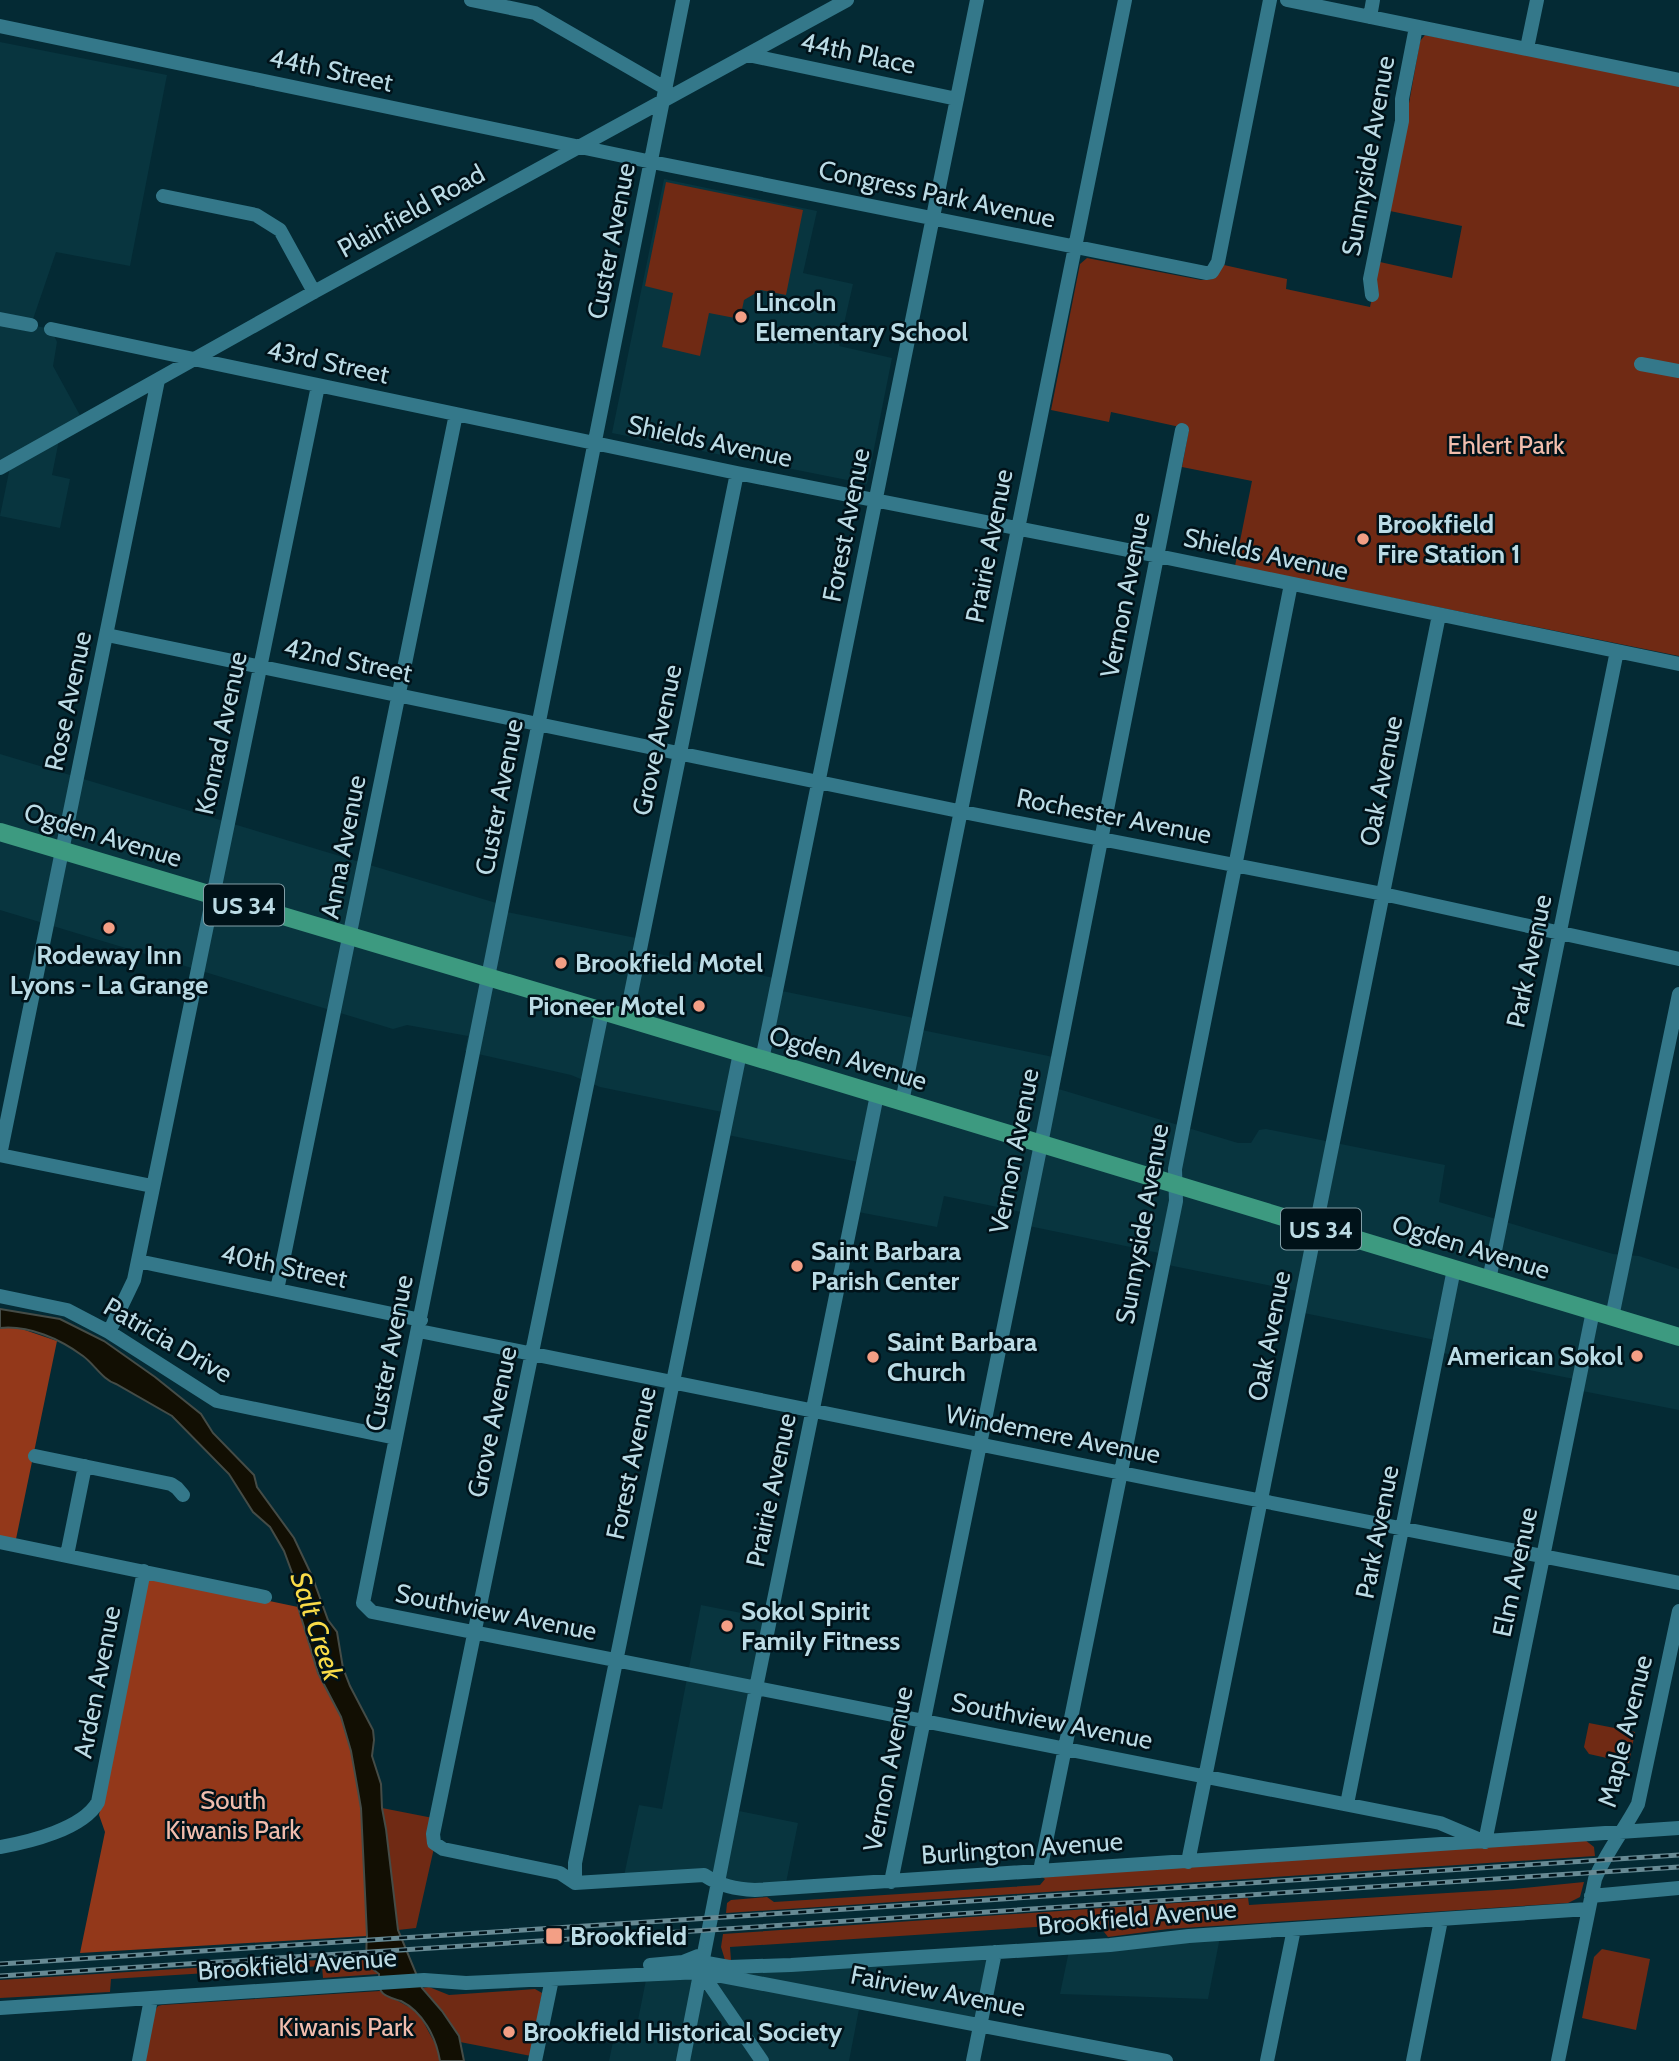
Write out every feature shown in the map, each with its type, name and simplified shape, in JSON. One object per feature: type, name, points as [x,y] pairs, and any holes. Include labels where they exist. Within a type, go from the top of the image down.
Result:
[{"type":"main road","name":"Ogden Avenue","points":[[0,832],[626,1018],[1679,1337]]},
{"type":"street","points":[[471,0],[535,13],[664,94]]},
{"type":"street","name":"Custer Avenue","points":[[363,1603],[683,0]]},
{"type":"street","name":"Plainfield Road","points":[[0,468],[580,146],[664,94],[748,55],[847,0]]},
{"type":"street","name":"Forest Avenue","points":[[762,1060],[977,0]]},
{"type":"street","name":"Prairie Avenue","points":[[902,1102],[1125,0]]},
{"type":"street","name":"Congress Park Avenue","points":[[652,162],[1199,273],[1212,272],[1218,262],[1270,0]]},
{"type":"street","points":[[1287,0],[1679,80]]},
{"type":"street","name":"Sunnyside Avenue","points":[[1370,17],[1373,0]]},
{"type":"street","points":[[1527,48],[1537,0]]},
{"type":"street","name":"44th Street","points":[[0,26],[652,162]]},
{"type":"street","name":"Sunnyside Avenue","points":[[1372,295],[1370,279],[1402,121],[1402,99],[1416,27]]},
{"type":"street","name":"44th Place","points":[[748,55],[957,99]]},
{"type":"street","points":[[163,196],[256,215],[269,221],[280,230],[314,292]]},
{"type":"street","points":[[0,319],[30,325]]},
{"type":"street","name":"43rd Street","points":[[51,329],[596,443]]},
{"type":"street","points":[[1642,364],[1679,371]]},
{"type":"street","name":"Rose Avenue","points":[[0,1155],[158,380]]},
{"type":"street","name":"Konrad Avenue","points":[[109,1332],[134,1280],[318,386]]},
{"type":"street","name":"Anna Avenue","points":[[277,1290],[456,414]]},
{"type":"street","name":"Vernon Avenue","points":[[891,1882],[1182,430]]},
{"type":"street","name":"Shields Avenue","points":[[596,443],[1679,664]]},
{"type":"street","name":"Grove Avenue","points":[[626,1018],[737,473]]},
{"type":"street","name":"Sunnyside Avenue","points":[[1040,1871],[1176,1201],[1175,1169],[1291,584]]},
{"type":"street","name":"Oak Avenue","points":[[1188,1862],[1439,615]]},
{"type":"street","name":"42nd Street","points":[[107,635],[538,725]]},
{"type":"street","name":"Park Avenue","points":[[1489,1280],[1617,651]]},
{"type":"street","name":"Rochester Avenue","points":[[538,725],[1383,894],[1679,959]]},
{"type":"street","points":[[1612,1317],[1679,994]]},
{"type":"street","name":"Grove Avenue","points":[[434,1843],[433,1834],[602,1012]]},
{"type":"street","name":"Forest Avenue","points":[[575,1883],[575,1863],[615,1661],[740,1053]]},
{"type":"street","name":"Prairie Avenue","points":[[683,2061],[699,1961],[717,1884],[877,1095]]},
{"type":"street","points":[[0,1155],[152,1186]]},
{"type":"street","name":"40th Street","points":[[138,1261],[277,1290],[420,1326]]},
{"type":"street","name":"Park Avenue","points":[[1347,1804],[1454,1269]]},
{"type":"street","name":"Patricia Drive","points":[[0,1296],[67,1310],[109,1332],[217,1401],[396,1438]]},
{"type":"street","name":"Elm Avenue","points":[[1485,1842],[1593,1311]]},
{"type":"street","name":"Windemere Avenue","points":[[420,1326],[531,1355],[1679,1583]]},
{"type":"street","points":[[35,1456],[171,1484],[183,1495]]},
{"type":"street","points":[[67,1556],[85,1466]]},
{"type":"street","points":[[0,1542],[265,1597]]},
{"type":"street","name":"Arden Avenue","points":[[0,1847],[68,1826],[93,1811],[98,1802],[144,1571]]},
{"type":"street","name":"Southview Avenue","points":[[363,1603],[372,1612],[474,1633],[1440,1823],[1485,1842]]},
{"type":"street","name":"Maple Avenue","points":[[1558,2061],[1595,1879],[1638,1804],[1679,1611]]},
{"type":"street","name":"Burlington Avenue","points":[[434,1843],[443,1849],[560,1873],[575,1883],[704,1875],[717,1884],[732,1889],[755,1890],[1679,1828]]},
{"type":"street","name":"Brookfield Avenue","points":[[0,2008],[424,1980],[466,1983],[597,1976],[699,1961],[724,1966],[791,1965],[1110,1945],[1189,1936],[1441,1920],[1679,1888]]},
{"type":"street","points":[[1412,2061],[1441,1920]]},
{"type":"street","points":[[1267,2061],[1294,1929]]},
{"type":"street","points":[[974,2061],[995,1952]]},
{"type":"street","points":[[699,1961],[762,2061]]},
{"type":"street","name":"Fairview Avenue","points":[[699,1961],[981,2024],[1166,2061]]},
{"type":"street","points":[[535,2061],[552,1979]]},
{"type":"street","points":[[139,2061],[151,1999]]},
{"type":"shaded area","points":[[0,42],[167,75],[130,266],[56,252],[31,325],[51,329],[57,342],[53,366],[82,419],[61,430],[52,475],[70,479],[60,528],[0,516],[11,462],[0,468]]},
{"type":"shaded area","name":"Lincoln Elementary School","points":[[664,179],[817,211],[803,273],[853,284],[839,346],[892,358],[867,484],[612,433]]},
{"type":"shaded area","points":[[0,754],[503,905],[502,911],[641,939],[640,950],[779,979],[777,990],[919,1019],[917,1029],[1058,1058],[1052,1087],[1238,1143],[1251,1143],[1259,1130],[1266,1129],[1445,1165],[1439,1202],[1613,1254],[1639,1256],[1679,1269],[1679,1410],[1577,1390],[1579,1380],[1438,1352],[1440,1341],[1299,1312],[1302,1292],[1163,1264],[1164,1254],[1024,1225],[1026,1213],[944,1196],[937,1227],[853,1211],[863,1163],[723,1134],[727,1113],[600,1087],[571,1075],[465,1051],[468,1036],[407,1025],[393,1029],[0,910]]},
{"type":"shaded area","points":[[701,1605],[767,1618],[715,1872],[624,1876],[639,1805],[662,1809]]},
{"type":"shaded area","points":[[739,1811],[798,1823],[786,1883],[732,1886],[724,1878]]},
{"type":"shaded area","points":[[1220,1937],[1208,1999],[1060,1994],[1070,1946]]},
{"type":"shaded area","points":[[993,1951],[977,2025],[860,2004],[849,2061],[609,2061],[615,2032],[635,2035],[647,1975]]},
{"type":"green space","name":"Ehlert Park","points":[[1425,35],[1679,85],[1679,656],[1235,566],[1252,481],[1182,467],[1189,429],[1111,412],[1109,422],[1051,410],[1080,264],[1087,258],[1201,280],[1212,279],[1224,265],[1287,279],[1286,289],[1370,307],[1380,262],[1452,278],[1462,226],[1390,211],[1420,41]]},
{"type":"green space","points":[[666,182],[803,210],[786,295],[761,290],[744,300],[740,319],[709,313],[700,356],[662,347],[673,293],[645,286]]},
{"type":"green space","points":[[0,1328],[19,1328],[57,1341],[16,1539],[0,1536]]},
{"type":"green space","name":"South Kiwanis Park","points":[[155,1577],[298,1607],[318,1673],[341,1717],[351,1751],[361,1808],[367,1936],[80,1953],[105,1832],[99,1815],[148,1580]]},
{"type":"green space","points":[[1589,1723],[1635,1732],[1629,1763],[1589,1754],[1584,1747]]},
{"type":"green space","points":[[382,1808],[433,1818],[434,1848],[416,1928],[398,1930]]},
{"type":"green space","points":[[1585,1840],[1594,1847],[1595,1856],[726,1913],[727,1903],[731,1900],[767,1897],[774,1902],[1040,1885],[1045,1879],[1042,1877]]},
{"type":"green space","points":[[1584,1882],[1580,1897],[1568,1903],[1168,1929],[1108,1937],[1097,1923],[730,1947],[731,1960],[725,1960],[721,1947],[723,1934],[1248,1898],[1249,1905],[1513,1889]]},
{"type":"green space","points":[[1602,1949],[1650,1959],[1636,2030],[1582,2018],[1594,1957]]},
{"type":"green space","points":[[366,1957],[370,1968],[379,1974],[323,1978],[322,1966],[111,1979],[110,1992],[0,1998],[0,1980]]},
{"type":"green space","points":[[429,1987],[449,1995],[535,1989],[542,1993],[531,2056],[460,2042],[459,2036],[422,1988]]},
{"type":"green space","name":"Kiwanis Park","points":[[380,1991],[418,2012],[438,2049],[440,2061],[144,2061],[154,2012],[158,2006]]},
{"type":"water","name":"Salt Creek","points":[[0,1309],[60,1319],[104,1341],[155,1377],[201,1414],[213,1433],[254,1475],[257,1487],[294,1538],[328,1620],[337,1632],[343,1668],[350,1686],[373,1730],[372,1756],[381,1784],[398,1930],[422,1988],[459,2036],[464,2061],[440,2061],[432,2034],[422,2018],[401,2001],[382,1993],[379,1974],[368,1962],[361,1808],[351,1751],[341,1717],[318,1673],[298,1607],[301,1597],[284,1551],[270,1527],[253,1512],[229,1474],[172,1416],[107,1379],[83,1356],[64,1344],[33,1331],[0,1328]]},
{"type":"railway","points":[[0,1964],[1679,1855]]},
{"type":"railway","points":[[0,1976],[1679,1867]]},
{"type":"place","name":"Lincoln Elementary School","points":[[741,317]]},
{"type":"place","name":"Brookfield Fire Station 1","points":[[1363,539]]},
{"type":"place","name":"Rodeway Inn Lyons - La Grange","points":[[109,928]]},
{"type":"place","name":"Brookfield Motel","points":[[561,963]]},
{"type":"place","name":"Pioneer Motel","points":[[699,1006]]},
{"type":"place","name":"Saint Barbara Parish Center","points":[[797,1266]]},
{"type":"place","name":"American Sokol","points":[[1637,1356]]},
{"type":"place","name":"Saint Barbara Church","points":[[873,1357]]},
{"type":"place","name":"Sokol Spirit Family Fitness","points":[[727,1626]]},
{"type":"place","name":"Brookfield","points":[[554,1936]]},
{"type":"place","name":"Brookfield Historical Society","points":[[509,2032]]}]
